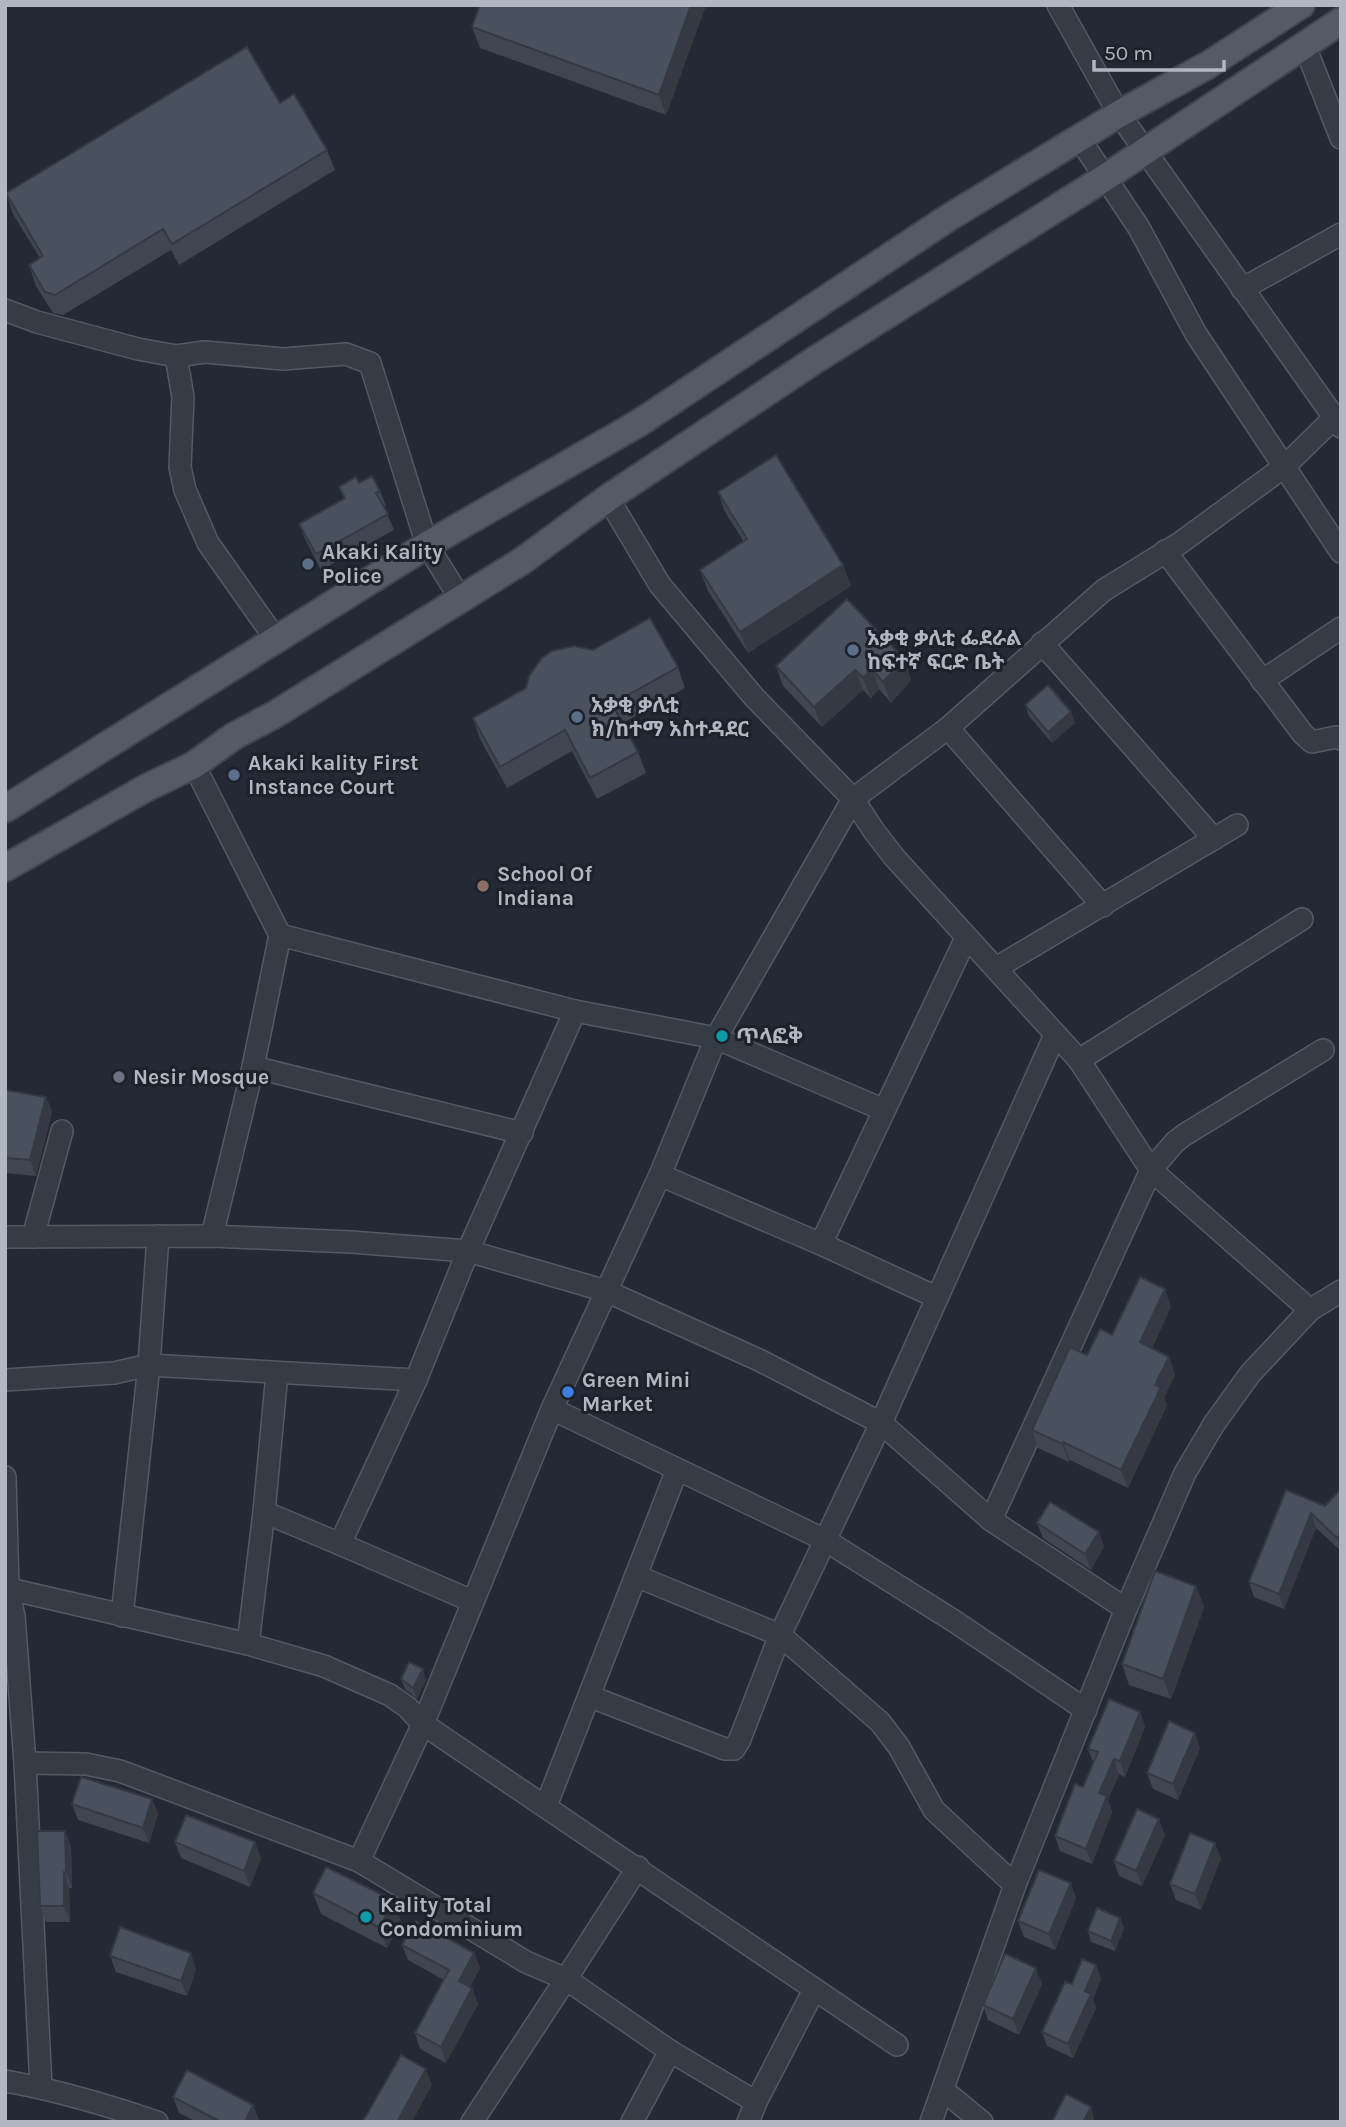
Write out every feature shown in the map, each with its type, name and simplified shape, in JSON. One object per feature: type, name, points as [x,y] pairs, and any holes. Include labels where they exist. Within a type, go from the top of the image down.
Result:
[{"type":"main road","points":[[5,809],[427,545],[639,423],[948,218],[1119,114],[1208,65],[1301,5]]},
{"type":"main road","points":[[5,868],[146,788],[194,765],[234,736],[274,715],[522,561],[608,498],[815,360],[1106,177],[1341,21]]},
{"type":"street","points":[[359,1861],[423,1724],[552,1409],[660,1175],[716,1038],[853,799],[948,727],[1104,590],[1285,467],[1338,420],[1119,114],[1058,5]]},
{"type":"street","points":[[1304,44],[1341,138]]},
{"type":"street","points":[[1079,138],[1139,228],[1196,334],[1341,552]]},
{"type":"street","points":[[1242,289],[1341,234]]},
{"type":"street","points":[[5,310],[37,322],[126,346],[176,356],[205,352],[283,359],[346,354],[370,363],[427,545],[460,598]]},
{"type":"street","points":[[176,356],[183,397],[180,467],[185,490],[208,543],[275,638]]},
{"type":"street","points":[[608,498],[660,585],[754,697],[853,799],[894,857],[1079,1060],[1151,1170],[1310,1310]]},
{"type":"street","points":[[1165,551],[1262,681],[1312,742],[1336,737],[1341,739]]},
{"type":"street","points":[[1262,681],[1341,628]]},
{"type":"street","points":[[1042,643],[1214,839]]},
{"type":"street","points":[[948,727],[1103,906]]},
{"type":"street","points":[[194,765],[280,935],[253,1067],[212,1236]]},
{"type":"street","points":[[996,968],[1237,825]]},
{"type":"street","points":[[1079,1060],[1302,919]]},
{"type":"street","points":[[280,935],[575,1011],[716,1038],[884,1110]]},
{"type":"street","points":[[821,1244],[967,937]]},
{"type":"street","points":[[340,1544],[416,1380],[468,1251],[575,1011]]},
{"type":"street","points":[[589,1696],[725,1749],[734,1749],[780,1636],[881,1423],[1055,1035]]},
{"type":"street","points":[[990,1520],[1151,1170],[1175,1142],[1185,1135],[1323,1050]]},
{"type":"street","points":[[253,1067],[522,1133]]},
{"type":"street","points":[[33,1237],[40,1203],[62,1131]]},
{"type":"street","points":[[660,1175],[936,1297]]},
{"type":"street","points":[[121,1616],[149,1364],[158,1236]]},
{"type":"street","points":[[5,1237],[212,1236],[351,1242],[468,1251],[606,1291],[760,1360],[881,1423],[990,1520],[1126,1609]]},
{"type":"street","points":[[931,2122],[1015,1885],[1126,1609],[1185,1473],[1214,1424],[1250,1374],[1310,1310],[1341,1291]]},
{"type":"street","points":[[5,1380],[114,1373],[149,1364],[416,1380]]},
{"type":"street","points":[[248,1644],[277,1373]]},
{"type":"street","points":[[552,1409],[825,1540],[954,1621],[1086,1710]]},
{"type":"street","points":[[546,1806],[677,1470]]},
{"type":"street","points":[[5,1477],[7,1588],[15,1616],[41,2087]]},
{"type":"street","points":[[264,1512],[472,1601]]},
{"type":"street","points":[[636,1576],[780,1636],[880,1722],[899,1747],[934,1810],[1015,1885]]},
{"type":"street","points":[[7,1588],[248,1644],[324,1666],[390,1695],[407,1707],[423,1724],[638,1867],[897,2045]]},
{"type":"street","points":[[25,1763],[86,1764],[120,1771],[359,1861],[535,1967],[546,1969],[560,1987],[670,2051],[752,2112],[814,1990]]},
{"type":"street","points":[[472,2122],[638,1867]]},
{"type":"street","points":[[632,2122],[670,2051]]},
{"type":"street","points":[[5,2081],[41,2087],[106,2104],[157,2122]]},
{"type":"street","points":[[943,2091],[982,2122]]},
{"type":"building","points":[[480,5],[691,5],[659,95],[472,27]]},
{"type":"building","points":[[247,47],[280,103],[294,94],[327,150],[172,244],[163,229],[55,295],[45,292],[29,265],[43,256],[6,193]]},
{"type":"building","points":[[776,455],[843,565],[740,632],[700,570],[747,539],[718,492]]},
{"type":"building","points":[[372,476],[380,491],[376,493],[388,514],[316,554],[299,524],[345,498],[339,487],[356,477],[359,483]]},
{"type":"building","name":"አቃቂ ቃሊቲ ፌደራል ከፍተኛ ፍርድ ቤት","points":[[847,599],[904,659],[883,682],[872,669],[863,678],[855,670],[814,707],[776,666]]},
{"type":"building","name":"አቃቂ ቃሊቲ ክ/ከተማ አስተዳደር","points":[[650,618],[678,667],[612,704],[638,752],[590,778],[565,730],[500,767],[473,718],[526,688],[529,676],[542,658],[552,651],[574,646],[593,650]]},
{"type":"building","points":[[1048,685],[1071,712],[1048,732],[1025,705]]},
{"type":"building","points":[[5,1090],[46,1097],[30,1160],[5,1158]]},
{"type":"building","points":[[1140,1277],[1165,1289],[1140,1342],[1169,1357],[1155,1385],[1161,1387],[1121,1470],[1032,1430],[1070,1347],[1087,1355],[1100,1329],[1112,1335]]},
{"type":"building","points":[[1286,1490],[1325,1506],[1339,1491],[1341,1534],[1337,1538],[1311,1513],[1279,1594],[1249,1582]]},
{"type":"building","points":[[1050,1502],[1099,1532],[1085,1554],[1037,1523]]},
{"type":"building","points":[[1155,1571],[1196,1586],[1163,1679],[1122,1664]]},
{"type":"building","points":[[409,1662],[423,1669],[413,1688],[401,1679]]},
{"type":"building","points":[[1109,1699],[1140,1712],[1120,1761],[1114,1759],[1099,1793],[1107,1796],[1086,1849],[1055,1836],[1075,1784],[1083,1787],[1098,1752],[1088,1749]]},
{"type":"building","points":[[1169,1721],[1195,1733],[1173,1784],[1147,1773]]},
{"type":"building","points":[[81,1777],[152,1799],[143,1828],[72,1804]]},
{"type":"building","points":[[1137,1809],[1159,1819],[1136,1871],[1114,1861]]},
{"type":"building","points":[[186,1815],[255,1842],[244,1871],[175,1842]]},
{"type":"building","points":[[37,1831],[65,1831],[64,1906],[40,1906]]},
{"type":"building","points":[[1190,1833],[1215,1843],[1195,1894],[1170,1884]]},
{"type":"building","points":[[326,1867],[393,1900],[380,1928],[313,1893]]},
{"type":"building","points":[[1039,1870],[1071,1883],[1049,1934],[1018,1921]]},
{"type":"building","points":[[1097,1908],[1120,1918],[1111,1941],[1088,1931]]},
{"type":"building","points":[[416,1921],[474,1953],[459,1981],[472,1988],[441,2047],[415,2033],[449,1970],[402,1945]]},
{"type":"building","points":[[120,1927],[191,1953],[181,1981],[110,1956]]},
{"type":"building","points":[[1005,1954],[1036,1968],[1013,2019],[983,2005]]},
{"type":"building","points":[[1082,1959],[1096,1965],[1085,1991],[1091,1994],[1068,2044],[1042,2032],[1065,1982],[1072,1984]]},
{"type":"building","points":[[401,2055],[426,2069],[397,2122],[363,2121]]},
{"type":"building","points":[[187,2070],[253,2105],[245,2122],[221,2122],[173,2097]]},
{"type":"building","points":[[1066,2094],[1091,2107],[1083,2122],[1052,2122]]},
{"type":"place","name":"Akaki Kality Police","points":[[308,564]]},
{"type":"place","name":"አቃቂ ቃሊቲ ፌደራል ከፍተኛ ፍርድ ቤት","points":[[853,650]]},
{"type":"place","name":"አቃቂ ቃሊቲ ክ/ከተማ አስተዳደር","points":[[577,717]]},
{"type":"place","name":"Akaki kality First Instance Court","points":[[234,775]]},
{"type":"place","name":"School Of Indiana","points":[[483,886]]},
{"type":"place","name":"ጥላፎቅ","points":[[722,1036]]},
{"type":"place","name":"Nesir Mosque","points":[[119,1077]]},
{"type":"place","name":"Green Mini Market","points":[[568,1392]]},
{"type":"place","name":"Kality Total Condominium","points":[[366,1917]]}]
